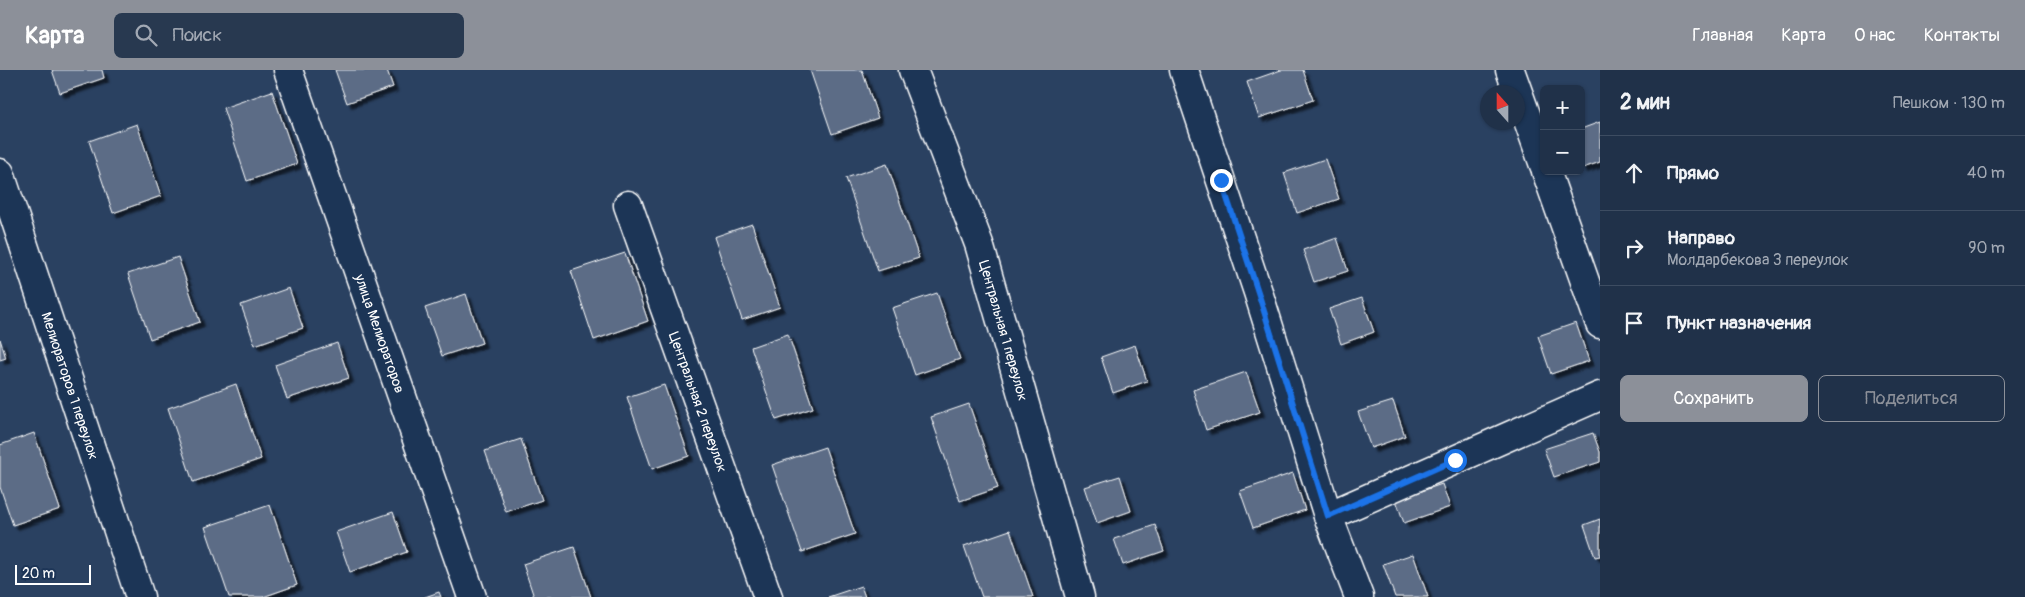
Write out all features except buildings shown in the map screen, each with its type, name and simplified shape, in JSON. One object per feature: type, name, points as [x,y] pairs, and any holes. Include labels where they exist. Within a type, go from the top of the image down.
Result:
[{"type":"street","name":"улица Мелиораторов","points":[[288,70],[472,597]]},
{"type":"street","name":"Центральная 1 переулок","points":[[913,70],[979,244],[1080,597]]},
{"type":"street","points":[[1184,70],[1255,283],[1328,516],[1359,597]]},
{"type":"street","points":[[1510,70],[1540,154]]},
{"type":"street","name":"Мелиораторов 1 переулок","points":[[0,173],[140,597]]},
{"type":"street","points":[[1547,175],[1600,324]]},
{"type":"street","name":"Центральная 2 переулок","points":[[628,205],[768,597]]},
{"type":"street","points":[[1328,516],[1600,396]]},
{"type":"route","points":[[1221,180],[1328,516],[1455,460]]}]
